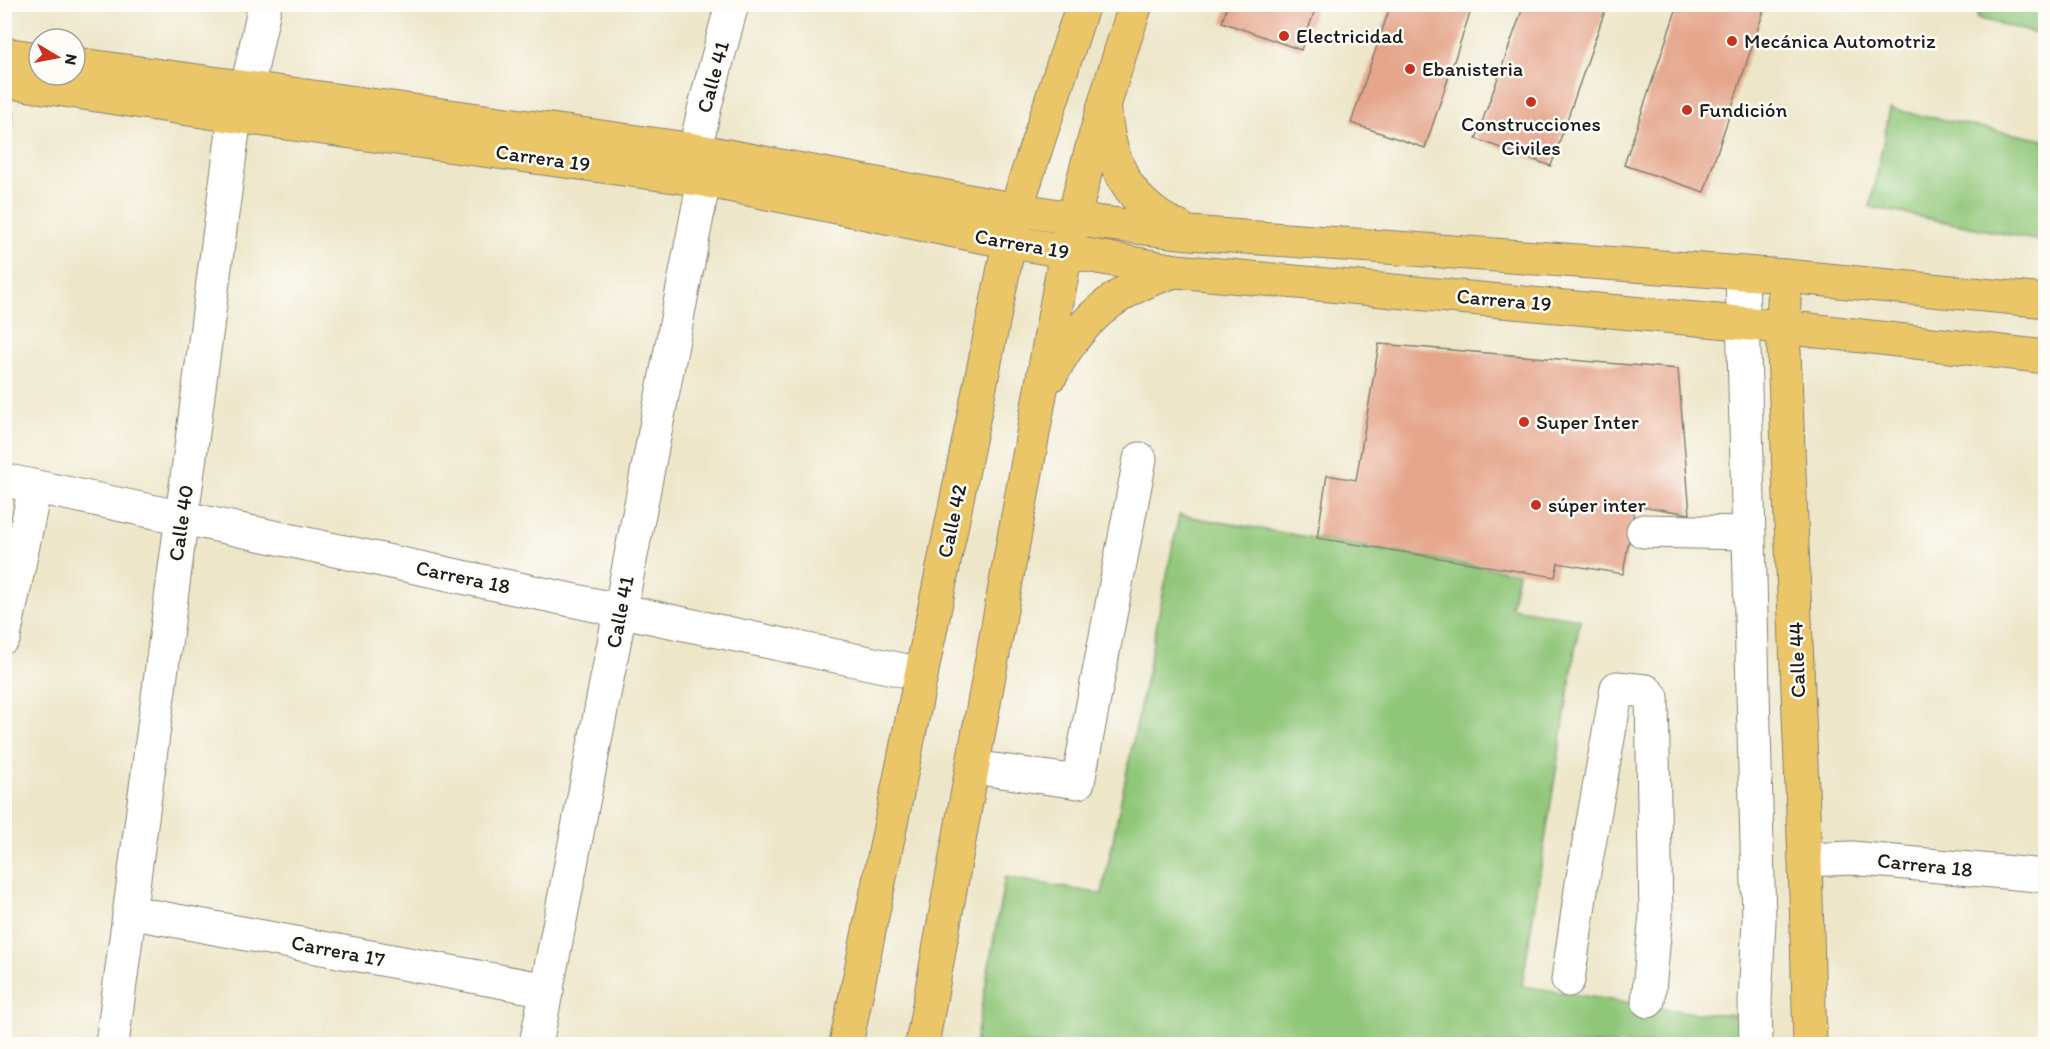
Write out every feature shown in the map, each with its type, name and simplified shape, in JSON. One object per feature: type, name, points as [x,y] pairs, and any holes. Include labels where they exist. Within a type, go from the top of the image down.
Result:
[{"type":"main road","name":"Calle 42","points":[[846,1044],[1008,242],[1016,209],[1083,4]]},
{"type":"main road","points":[[922,1044],[1066,252],[1104,102],[1136,4]]},
{"type":"main road","points":[[4,54],[27,57]]},
{"type":"main road","name":"Carrera 19","points":[[87,67],[241,103]]},
{"type":"main road","name":"Carrera 19","points":[[4,81],[241,103],[1190,233],[1785,276],[2046,301]]},
{"type":"main road","points":[[1104,102],[1108,140],[1113,158],[1131,190],[1157,215],[1190,233]]},
{"type":"main road","name":"Carrera 19","points":[[699,165],[1008,242],[1176,271],[1783,327],[2046,357]]},
{"type":"main road","points":[[1040,402],[1062,353],[1093,316],[1111,300],[1132,288],[1176,271]]},
{"type":"main road","name":"Calle 44","points":[[1785,276],[1783,327],[1805,860],[1810,1044]]},
{"type":"street","name":"Calle 40","points":[[112,1044],[182,518],[241,103],[265,4]]},
{"type":"street","name":"Calle 41","points":[[536,1044],[620,611],[699,165],[705,106],[732,4]]},
{"type":"street","points":[[1742,273],[1759,920],[1755,1002],[1756,1044]]},
{"type":"street","points":[[973,767],[1078,782],[1140,459]]},
{"type":"street","name":"Carrera 18","points":[[20,483],[921,674]]},
{"type":"street","points":[[4,637],[20,483]]},
{"type":"street","points":[[1643,531],[1749,545],[1793,560]]},
{"type":"street","points":[[1568,980],[1582,883],[1617,688],[1646,691],[1652,697],[1656,914],[1648,1001]]},
{"type":"street","name":"Carrera 18","points":[[1805,860],[1852,858],[2046,876]]},
{"type":"street","name":"Carrera 17","points":[[129,912],[547,990]]},
{"type":"green space","points":[[1981,5],[2045,5],[2045,36],[1977,18]]},
{"type":"green space","points":[[1890,109],[2045,140],[2045,242],[1870,207]]},
{"type":"green space","points":[[1179,515],[1518,573],[1511,608],[1580,619],[1522,986],[1693,1013],[1764,1016],[1764,1044],[975,1044],[1005,877],[1102,894]]},
{"type":"building","name":"Electricidad","points":[[1228,4],[1317,4],[1301,50],[1222,22]]},
{"type":"building","name":"Ebanisteria","points":[[1391,4],[1473,4],[1425,148],[1351,123]]},
{"type":"building","name":"Fundición","points":[[1678,4],[1766,4],[1704,192],[1624,165]]},
{"type":"building","name":"Construcciones Civiles","points":[[1524,5],[1607,5],[1551,166],[1476,139]]},
{"type":"building","points":[[4,111],[14,112],[6,165],[4,164]]},
{"type":"building","name":"Super Inter","points":[[1379,344],[1678,369],[1690,514],[1635,505],[1623,574],[1558,563],[1555,577],[1317,538],[1327,475],[1356,480]]},
{"type":"place","name":"Electricidad","points":[[1284,36]]},
{"type":"place","name":"Mecánica Automotriz","points":[[1732,41]]},
{"type":"place","name":"Ebanisteria","points":[[1410,69]]},
{"type":"place","name":"Construcciones Civiles","points":[[1531,102]]},
{"type":"place","name":"Fundición","points":[[1687,110]]},
{"type":"place","name":"Super Inter","points":[[1524,422]]},
{"type":"place","name":"súper inter","points":[[1536,505]]}]
